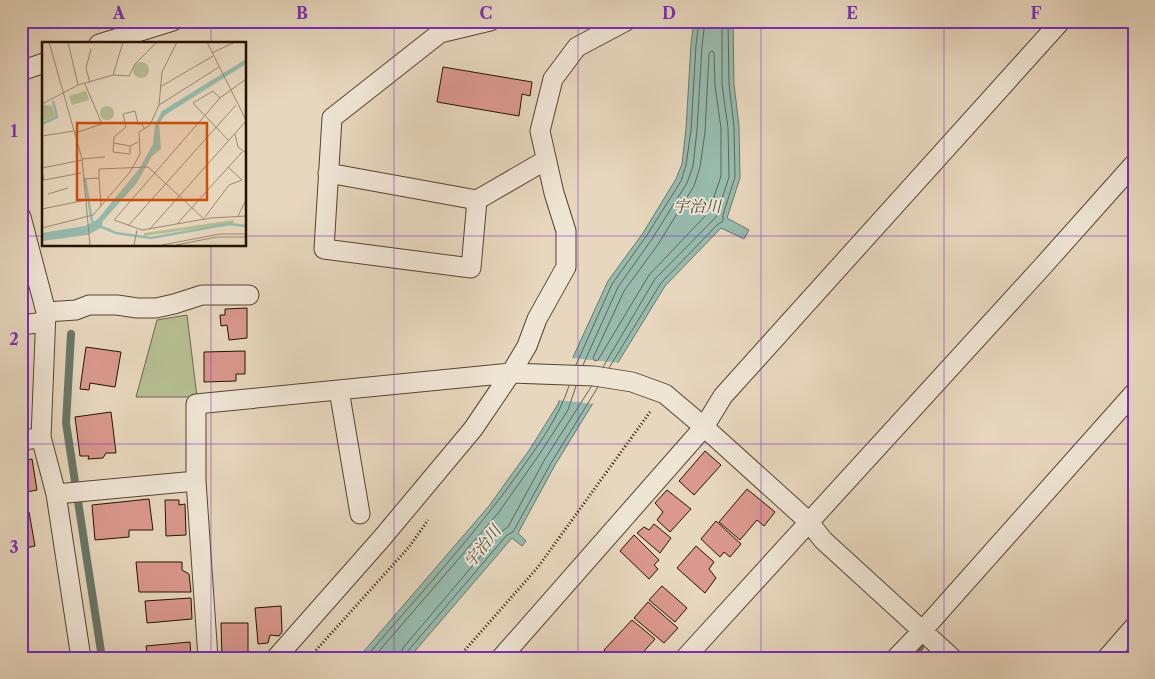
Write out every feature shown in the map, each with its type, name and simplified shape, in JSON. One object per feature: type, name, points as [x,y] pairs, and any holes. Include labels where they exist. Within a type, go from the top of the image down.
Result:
[{"type":"street","points":[[106,42],[172,21]]},
{"type":"street","points":[[477,200],[471,268],[324,249],[332,118],[439,27],[490,21]]},
{"type":"street","points":[[276,658],[382,538],[473,429],[527,346],[537,319],[566,267],[566,231],[540,131],[553,79],[593,29],[626,21]]},
{"type":"street","points":[[501,658],[704,427],[723,396],[1061,21]]},
{"type":"street","points":[[21,71],[42,64]]},
{"type":"street","points":[[328,172],[477,200],[546,160]]},
{"type":"street","points":[[685,658],[1134,164]]},
{"type":"street","points":[[21,217],[46,317],[41,437],[56,494],[81,658]]},
{"type":"street","points":[[21,325],[89,305],[156,308],[202,295],[249,295]]},
{"type":"street","points":[[208,658],[196,481],[196,404],[511,373],[608,378],[632,382],[661,392],[704,427],[808,521],[823,540],[952,658]]},
{"type":"street","points":[[339,390],[360,514]]},
{"type":"street","points":[[896,658],[1134,393]]},
{"type":"street","points":[[21,441],[41,437]]},
{"type":"street","points":[[56,494],[196,481]]},
{"type":"street","points":[[1107,658],[1134,627]]},
{"type":"path","points":[[458,658],[538,567],[649,412],[661,392]]},
{"type":"shaded area","points":[[187,315],[197,397],[136,397],[157,320]]},
{"type":"water","name":"宇治川","points":[[694,21],[733,21],[734,84],[739,126],[740,178],[727,218],[749,230],[744,239],[721,228],[665,286],[555,465],[518,533],[526,541],[522,546],[512,538],[409,658],[358,658],[489,506],[530,449],[558,404],[574,355],[608,281],[643,233],[676,179],[682,164]]},
{"type":"pier","points":[[571,358],[621,363],[596,404],[557,400]]},
{"type":"building","points":[[443,67],[532,82],[530,96],[522,94],[519,116],[437,102]]},
{"type":"building","points":[[247,308],[247,338],[229,340],[227,325],[221,326],[220,315],[225,315],[225,309]]},
{"type":"building","points":[[86,347],[121,352],[115,387],[90,383],[89,390],[80,389]]},
{"type":"building","points":[[245,351],[245,374],[236,374],[236,381],[204,382],[204,352]]},
{"type":"building","points":[[26,358],[26,375],[21,376],[21,359]]},
{"type":"building","points":[[21,388],[25,411],[21,411]]},
{"type":"building","points":[[111,412],[116,453],[106,453],[103,458],[88,459],[89,456],[80,456],[75,417]]},
{"type":"building","points":[[705,451],[721,465],[694,495],[679,481]]},
{"type":"building","points":[[32,459],[37,490],[21,493],[21,461]]},
{"type":"building","points":[[747,489],[775,512],[764,526],[757,520],[740,540],[719,522]]},
{"type":"building","points":[[667,490],[691,509],[670,532],[657,520],[663,512],[655,503]]},
{"type":"building","points":[[149,499],[153,530],[129,530],[129,537],[95,540],[92,505]]},
{"type":"building","points":[[165,500],[179,500],[179,505],[185,504],[186,535],[166,536]]},
{"type":"building","points":[[29,512],[35,546],[21,549],[21,514]]},
{"type":"building","points":[[716,521],[741,544],[730,557],[724,552],[720,557],[701,539]]},
{"type":"building","points":[[654,524],[671,538],[660,553],[637,533],[644,527],[649,530]]},
{"type":"building","points":[[634,535],[659,560],[654,565],[658,569],[649,579],[620,551]]},
{"type":"building","points":[[696,546],[714,562],[709,569],[716,578],[705,593],[677,568]]},
{"type":"building","points":[[136,562],[182,562],[182,570],[189,574],[191,592],[139,592]]},
{"type":"building","points":[[662,586],[687,608],[675,622],[649,600]]},
{"type":"building","points":[[191,598],[192,619],[147,623],[145,601]]},
{"type":"building","points":[[648,602],[678,628],[664,643],[634,618]]},
{"type":"building","points":[[281,606],[282,632],[279,636],[270,635],[268,643],[258,644],[255,608]]},
{"type":"building","points":[[632,620],[655,639],[638,658],[612,658],[604,650]]},
{"type":"building","points":[[221,623],[248,623],[248,658],[222,658]]},
{"type":"building","points":[[190,642],[191,658],[148,658],[146,646]]},
{"type":"waterway","points":[[71,334],[66,423],[102,658]]},
{"type":"waterway","points":[[911,658],[920,647]]}]
